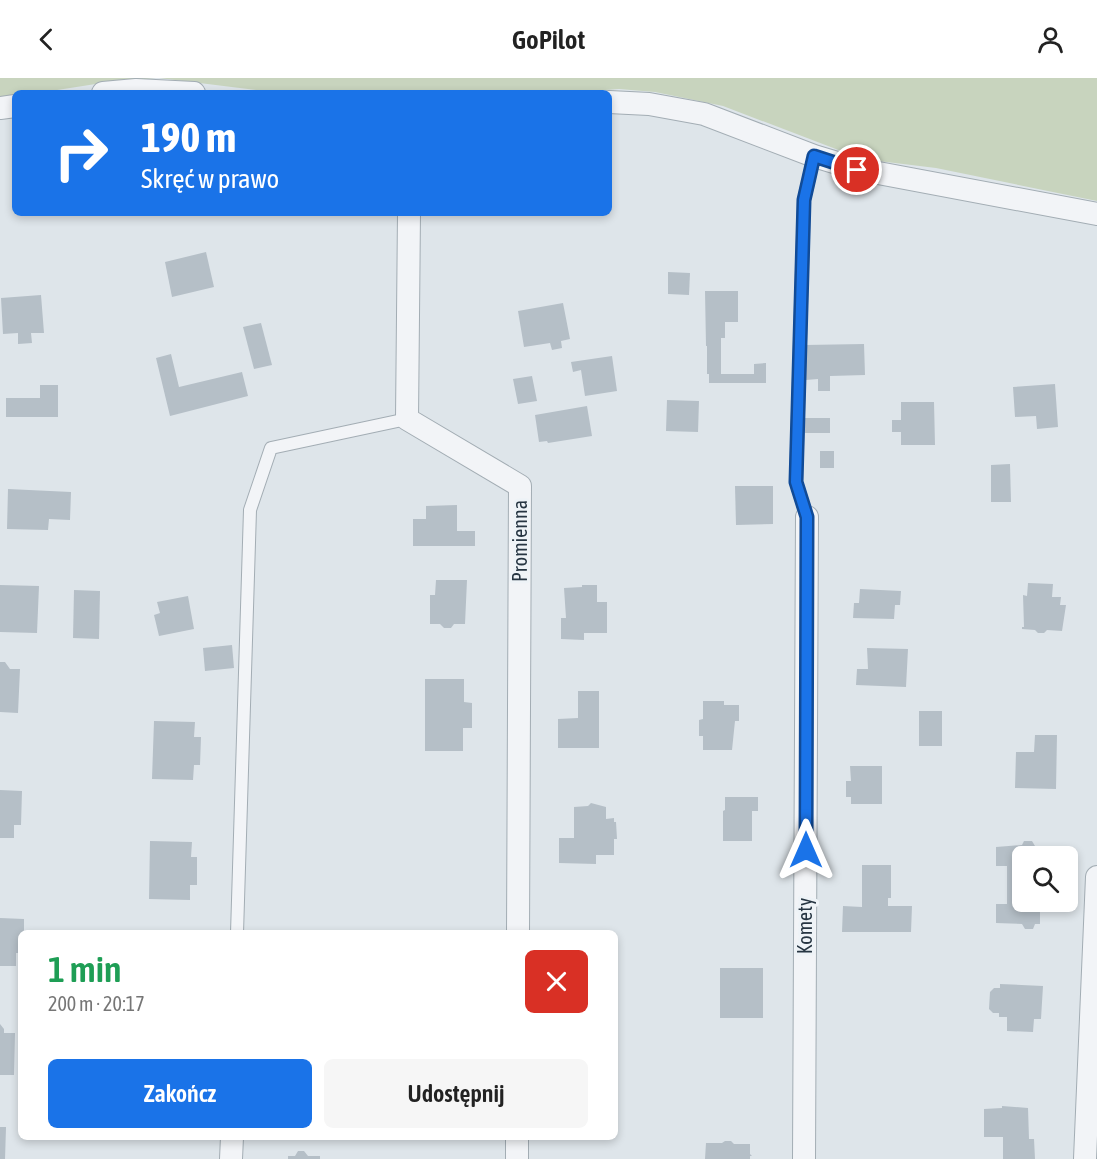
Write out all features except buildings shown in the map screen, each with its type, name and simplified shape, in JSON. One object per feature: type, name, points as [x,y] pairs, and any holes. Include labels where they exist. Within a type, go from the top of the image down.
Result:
[{"type":"street","points":[[612,102],[650,104],[704,114],[857,170],[1097,214]]},
{"type":"street","points":[[407,419],[409,216]]},
{"type":"street","name":"Promienna","points":[[407,419],[520,486],[518,930]]},
{"type":"street","name":"Komety","points":[[804,1159],[807,517]]},
{"type":"street","points":[[1085,1159],[1097,877]]},
{"type":"street","points":[[231,1159],[232,1140]]},
{"type":"street","points":[[517,1140],[517,1159]]},
{"type":"lane","name":"Komety","points":[[807,517],[796,482],[804,200],[814,156]]},
{"type":"lane","points":[[237,930],[249,510],[271,448],[407,419]]},
{"type":"green space","points":[[0,78],[156,78],[57,90],[12,90],[12,97],[0,99]]},
{"type":"green space","points":[[159,78],[1097,78],[1097,201],[936,168],[862,159],[723,106],[655,92],[619,89],[257,90]]},
{"type":"route","points":[[806,850],[807,517],[796,482],[804,200],[814,156],[857,170]]}]
